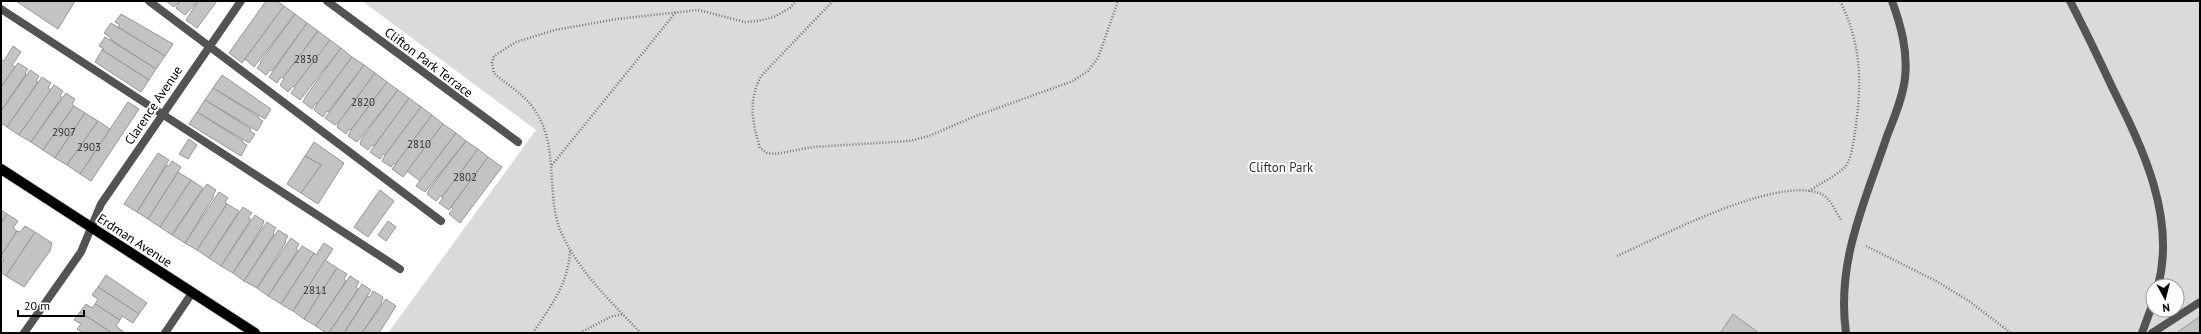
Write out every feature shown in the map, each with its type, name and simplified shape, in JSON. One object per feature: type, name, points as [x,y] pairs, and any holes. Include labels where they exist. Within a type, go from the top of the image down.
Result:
[{"type":"main road","name":"Erdman Avenue","points":[[1,169],[255,333]]},
{"type":"street","points":[[149,1],[442,221]]},
{"type":"street","name":"Clarence Avenue","points":[[24,333],[81,252],[90,226],[101,204],[162,112],[241,1]]},
{"type":"street","name":"Clifton Park Terrace","points":[[327,1],[518,142]]},
{"type":"street","points":[[1846,333],[1844,285],[1847,257],[1853,233],[1905,80],[1903,41],[1892,1]]},
{"type":"street","points":[[2070,1],[2140,142],[2150,170],[2162,224],[2162,255],[2159,278]]},
{"type":"street","points":[[1,9],[162,112],[400,268]]},
{"type":"street","points":[[164,333],[192,293]]},
{"type":"street","points":[[2152,333],[2200,302]]},
{"type":"street","points":[[2142,333],[2148,318]]},
{"type":"path","points":[[641,333],[590,277],[570,248],[559,227],[555,210],[551,165],[543,128],[537,112],[515,89],[502,81],[494,72],[492,63],[494,56],[516,42],[555,30],[676,11],[698,10],[745,22],[758,22],[790,8],[796,1]]},
{"type":"path","points":[[833,1],[761,76],[754,90],[751,103],[754,123],[760,148],[766,153],[775,154],[834,145],[909,142],[1074,81],[1088,71],[1098,58],[1118,1]]},
{"type":"path","points":[[1809,191],[1845,166],[1850,157],[1854,136],[1861,78],[1853,32],[1840,1]]},
{"type":"path","points":[[551,165],[676,11]]},
{"type":"path","points":[[1617,256],[1714,212],[1749,200],[1781,192],[1809,191],[1821,194],[1829,201],[1840,220],[1864,245],[1936,281],[1969,301],[2011,333]]},
{"type":"path","points":[[533,333],[563,286],[568,273],[570,248]]},
{"type":"path","points":[[580,333],[610,317],[623,314]]},
{"type":"green space","name":"Clifton Park","points":[[362,1],[2200,1],[2200,333],[388,333],[536,130]]},
{"type":"building","points":[[16,1],[75,1],[58,29]]},
{"type":"building","points":[[166,1],[180,1],[174,7]]},
{"type":"building","points":[[180,1],[198,1],[185,15],[176,8]]},
{"type":"building","points":[[198,1],[217,1],[197,28],[186,20]]},
{"type":"building","points":[[266,1],[277,1],[284,6],[242,63],[229,53]]},
{"type":"building","points":[[284,6],[295,14],[254,67],[245,59]]},
{"type":"building","points":[[121,14],[173,44],[165,56],[118,27],[120,25],[115,22]]},
{"type":"building","points":[[295,14],[307,23],[272,71],[270,70],[266,75],[257,68]]},
{"type":"building","points":[[111,23],[165,56],[156,69],[110,39],[111,38],[104,33]]},
{"type":"building","points":[[307,23],[318,31],[283,78],[281,77],[277,83],[269,77]]},
{"type":"building","points":[[318,31],[330,40],[294,87],[293,86],[288,92],[280,85],[284,79],[283,78]]},
{"type":"building","points":[[105,37],[156,69],[149,80],[102,50],[104,49],[99,46]]},
{"type":"building","points":[[330,40],[341,48],[300,100],[291,93],[295,88],[294,87]]},
{"type":"building","points":[[13,46],[21,52],[12,65],[15,67],[1,87],[1,59],[4,61]]},
{"type":"building","points":[[341,48],[352,57],[312,109],[303,102]]},
{"type":"building","points":[[102,50],[149,80],[141,92],[95,62]]},
{"type":"building","points":[[352,57],[364,65],[323,117],[314,110]]},
{"type":"building","points":[[18,63],[28,69],[1,111],[1,87]]},
{"type":"building","points":[[364,65],[375,73],[339,122],[335,125],[325,118]]},
{"type":"building","points":[[30,70],[39,76],[36,81],[38,82],[7,127],[1,123],[1,111]]},
{"type":"building","points":[[375,73],[387,82],[351,130],[349,129],[346,134],[337,127],[339,122]]},
{"type":"building","points":[[222,75],[271,109],[265,119],[213,88]]},
{"type":"building","points":[[42,77],[51,83],[48,88],[51,90],[19,135],[7,127]]},
{"type":"building","points":[[387,82],[398,90],[357,142],[348,136],[351,130]]},
{"type":"building","points":[[54,85],[63,91],[60,96],[62,97],[31,142],[19,135]]},
{"type":"building","points":[[213,88],[259,117],[258,118],[263,121],[257,131],[205,100]]},
{"type":"building","points":[[398,90],[409,98],[374,146],[372,145],[368,150],[360,144],[362,138]]},
{"type":"building","points":[[66,93],[75,99],[72,104],[74,106],[43,150],[31,142]]},
{"type":"building","points":[[409,98],[421,107],[385,155],[383,154],[380,159],[370,152]]},
{"type":"building","points":[[205,100],[251,129],[250,131],[255,134],[249,143],[197,112]]},
{"type":"building","points":[[128,102],[139,109],[91,181],[80,174]]},
{"type":"building","points":[[74,106],[85,113],[55,158],[43,150]]},
{"type":"building","points":[[421,107],[432,115],[396,164],[394,163],[391,167],[382,161],[385,155]]},
{"type":"building","points":[[197,112],[247,145],[241,156],[189,124]]},
{"type":"building","points":[[85,113],[98,121],[67,165],[55,158]]},
{"type":"building","points":[[432,115],[443,124],[403,177],[392,169]]},
{"type":"building","points":[[98,121],[110,129],[80,174],[67,165]]},
{"type":"building","points":[[443,124],[456,133],[420,181],[407,171]]},
{"type":"building","points":[[456,133],[466,141],[425,192],[416,186]]},
{"type":"building","points":[[189,139],[197,145],[188,159],[179,154]]},
{"type":"building","points":[[466,141],[478,149],[442,197],[440,196],[436,201],[427,194],[430,188]]},
{"type":"building","points":[[314,142],[344,163],[318,204],[301,193],[321,165],[305,156]]},
{"type":"building","points":[[478,149],[488,157],[449,210],[439,203]]},
{"type":"building","points":[[158,153],[169,160],[137,212],[124,204]]},
{"type":"building","points":[[305,156],[321,165],[301,193],[287,184]]},
{"type":"building","points":[[488,157],[502,167],[460,223],[449,214],[453,209],[451,207]]},
{"type":"building","points":[[172,161],[181,167],[148,219],[137,212],[167,165],[169,166]]},
{"type":"building","points":[[178,172],[191,180],[160,227],[148,219]]},
{"type":"building","points":[[191,180],[203,188],[172,235],[160,227]]},
{"type":"building","points":[[207,184],[216,190],[213,195],[214,196],[185,243],[172,235]]},
{"type":"building","points":[[380,190],[394,201],[368,237],[354,227]]},
{"type":"building","points":[[219,192],[228,198],[225,202],[227,204],[197,250],[185,243]]},
{"type":"building","points":[[227,204],[239,211],[209,258],[197,250]]},
{"type":"building","points":[[243,207],[252,213],[248,218],[251,219],[221,266],[209,258]]},
{"type":"building","points":[[1,210],[7,214],[1,224]]},
{"type":"building","points":[[7,214],[18,221],[13,228],[17,231],[1,256],[1,224]]},
{"type":"building","points":[[255,215],[264,221],[262,227],[233,273],[221,266]]},
{"type":"building","points":[[388,221],[396,227],[386,241],[378,235]]},
{"type":"building","points":[[267,222],[276,228],[273,233],[274,234],[244,281],[233,273]]},
{"type":"building","points":[[25,226],[35,232],[6,276],[1,272],[1,263],[4,259],[1,256],[17,231],[20,232]]},
{"type":"building","points":[[278,230],[288,236],[285,241],[286,242],[257,288],[244,281]]},
{"type":"building","points":[[35,232],[52,243],[50,251],[24,287],[6,276]]},
{"type":"building","points":[[291,238],[299,244],[296,249],[298,250],[268,296],[257,288]]},
{"type":"building","points":[[324,243],[333,249],[293,311],[281,304],[314,253],[316,255]]},
{"type":"building","points":[[302,246],[314,253],[281,304],[268,296]]},
{"type":"building","points":[[325,260],[337,268],[304,319],[293,311]]},
{"type":"building","points":[[337,268],[347,274],[344,279],[346,281],[316,326],[304,319]]},
{"type":"building","points":[[106,275],[147,303],[139,314],[98,287]]},
{"type":"building","points":[[350,276],[359,282],[356,287],[358,289],[329,333],[326,333],[316,326]]},
{"type":"building","points":[[362,284],[371,290],[344,333],[329,333]]},
{"type":"building","points":[[98,287],[139,314],[133,323],[122,316],[120,320],[95,304],[98,299],[92,295]]},
{"type":"building","points":[[373,291],[383,297],[381,304],[362,333],[344,333],[368,296],[370,297]]},
{"type":"building","points":[[386,299],[396,306],[379,333],[362,333]]},
{"type":"building","points":[[86,304],[92,308],[95,304],[120,320],[116,326],[125,333],[112,333],[80,312]]},
{"type":"building","points":[[80,312],[112,333],[83,333],[77,329],[81,324],[74,320]]},
{"type":"building","points":[[1733,314],[1759,333],[1720,333]]},
{"type":"building","points":[[2200,316],[2200,333],[2176,333],[2198,318]]}]
